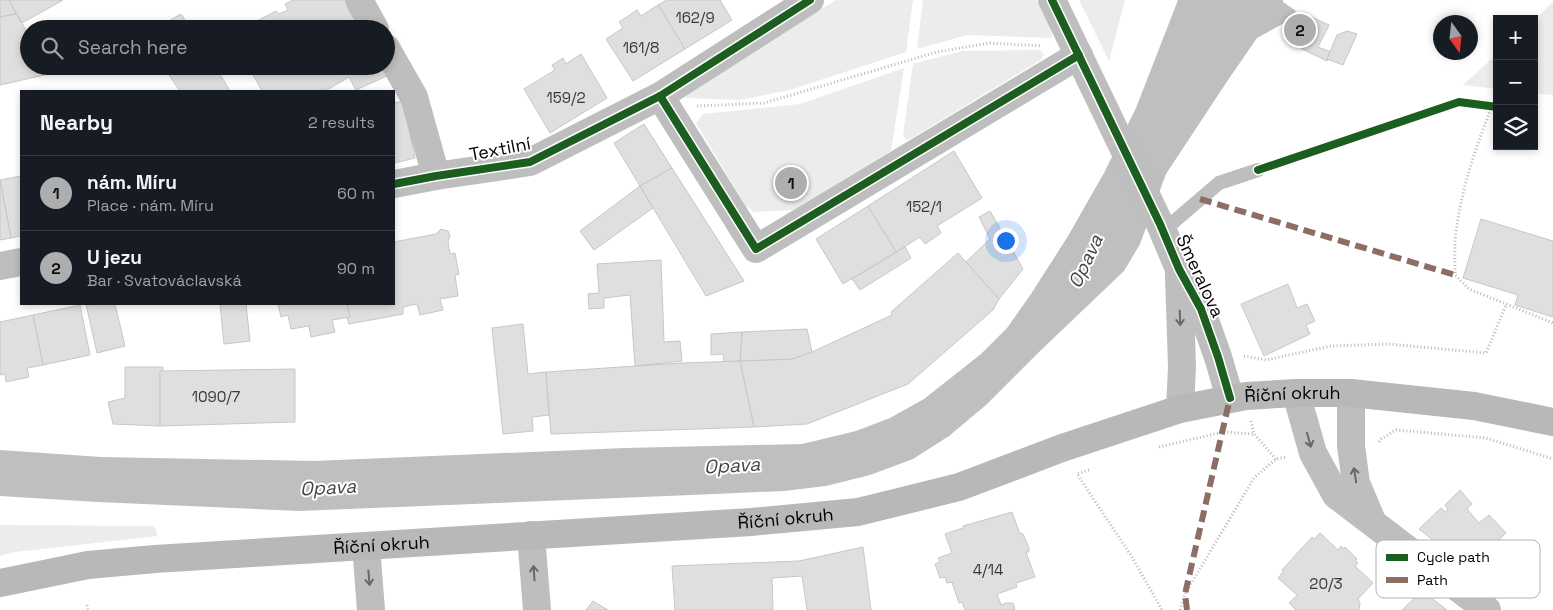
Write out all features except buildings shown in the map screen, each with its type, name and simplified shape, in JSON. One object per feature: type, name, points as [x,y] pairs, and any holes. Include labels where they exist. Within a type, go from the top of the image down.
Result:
[{"type":"main road","name":"Říční okruh","points":[[0,583],[88,565],[155,559],[751,522],[858,512],[959,487],[1062,448],[1180,409],[1230,398],[1296,393],[1351,393],[1474,406],[1553,422]]},
{"type":"street","points":[[359,0],[370,20]]},
{"type":"street","name":"Textilní","points":[[395,184],[530,162],[665,103],[810,0]]},
{"type":"street","name":"Šmeralova","points":[[1052,0],[1161,227],[1179,269],[1201,309],[1230,398]]},
{"type":"street","points":[[665,103],[756,248],[1079,55]]},
{"type":"street","points":[[395,64],[414,97],[436,176]]},
{"type":"street","points":[[0,266],[20,262]]},
{"type":"street","points":[[1179,269],[1182,367],[1180,409]]},
{"type":"street","points":[[1296,393],[1313,453],[1336,494],[1397,540]]},
{"type":"street","points":[[1351,393],[1364,446],[1356,483],[1372,521]]},
{"type":"street","points":[[531,535],[537,610]]},
{"type":"street","points":[[366,546],[371,610]]},
{"type":"street","points":[[1471,598],[1487,610]]},
{"type":"lane","points":[[1161,227],[1219,183],[1258,170]]},
{"type":"path","points":[[665,103],[764,103],[937,52],[989,43],[1055,46],[1079,55]]},
{"type":"path","points":[[1491,106],[1465,185],[1456,233],[1455,275],[1468,290],[1553,323]]},
{"type":"path","points":[[1244,356],[1266,360],[1331,346],[1388,344],[1486,353],[1506,305]]},
{"type":"path","points":[[1364,446],[1396,430],[1486,438],[1553,459]]},
{"type":"path","points":[[1150,448],[1223,432],[1254,434]]},
{"type":"path","points":[[1364,446],[1381,439]]},
{"type":"path","points":[[1180,610],[1186,594],[1254,478],[1276,459],[1313,453]]},
{"type":"path","points":[[1096,467],[1078,474],[1132,557],[1162,610]]},
{"type":"path","points":[[87,605],[88,610]]},
{"type":"shaded area","points":[[836,0],[913,0],[906,52],[790,90],[740,100],[686,98],[688,91]]},
{"type":"shaded area","points":[[923,0],[1036,0],[1050,25],[1052,38],[967,35],[917,49]]},
{"type":"shaded area","points":[[1079,0],[1125,0],[1109,61]]},
{"type":"shaded area","points":[[1553,2],[1553,95],[1538,93],[1538,16]]},
{"type":"shaded area","points":[[1040,50],[1044,54],[1041,60],[906,140],[903,135],[913,64],[962,51]]},
{"type":"shaded area","points":[[1493,58],[1493,89],[1463,85]]},
{"type":"shaded area","points":[[904,68],[891,151],[794,210],[754,212],[745,205],[696,123],[703,114],[800,104]]},
{"type":"shaded area","points":[[0,525],[154,526],[158,536],[15,552],[0,556]]},
{"type":"water","name":"Opava","points":[[1178,0],[1283,0],[1283,2],[1296,11],[1286,22],[1257,38],[1228,80],[1166,174],[1140,244],[1124,271],[986,405],[949,436],[913,459],[870,475],[826,486],[784,491],[299,511],[0,496],[0,450],[101,457],[314,461],[625,448],[802,444],[856,431],[890,418],[924,399],[981,354],[1007,328],[1031,294],[1068,236],[1104,173],[1136,108]]},
{"type":"marked path","points":[[1200,199],[1455,275]]},
{"type":"marked path","points":[[1187,610],[1185,594],[1230,398]]},
{"type":"cycle path","points":[[395,184],[530,162],[660,96],[810,0]]},
{"type":"cycle path","points":[[1052,0],[1160,224],[1179,269],[1201,309],[1230,398]]},
{"type":"cycle path","points":[[660,96],[756,249],[1079,55]]},
{"type":"cycle path","points":[[1258,170],[1459,102],[1493,106]]},
{"type":"place","name":"U jezu","points":[[1300,30]]},
{"type":"place","name":"nám. Míru","points":[[791,183]]}]
